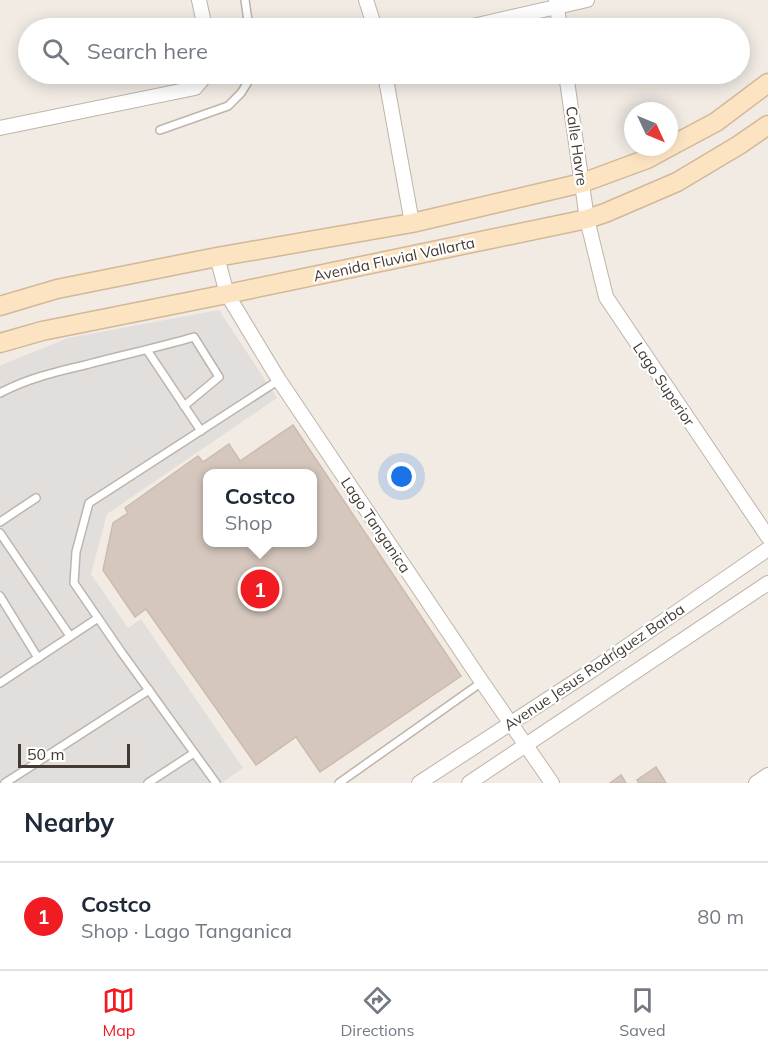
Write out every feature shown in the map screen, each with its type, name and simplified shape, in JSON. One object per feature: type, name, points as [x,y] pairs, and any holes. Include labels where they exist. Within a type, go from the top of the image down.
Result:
[{"type":"street","points":[[199,0],[203,18]]},
{"type":"street","points":[[366,0],[372,18]]},
{"type":"street","points":[[501,18],[556,3],[587,0]]},
{"type":"street","points":[[556,3],[558,18]]},
{"type":"street","name":"Avenida Fluvial Vallarta","points":[[678,142],[716,122],[768,83]]},
{"type":"street","points":[[0,128],[195,88],[198,84]]},
{"type":"street","points":[[387,84],[412,223]]},
{"type":"street","name":"Calle Havre","points":[[567,84],[587,219]]},
{"type":"street","name":"Avenida Fluvial Vallarta","points":[[0,343],[42,331],[587,219],[677,182],[768,125]]},
{"type":"street","name":"Avenida Fluvial Vallarta","points":[[0,306],[57,290],[217,257],[412,223],[582,183],[652,156]]},
{"type":"street","name":"Lago Superior","points":[[587,219],[606,297],[768,537]]},
{"type":"street","name":"Lago Tanganica","points":[[217,257],[227,294],[279,380],[552,783]]},
{"type":"street","name":"Avenue Jesus Rodríguez Barba","points":[[419,783],[591,671],[768,549]]},
{"type":"street","name":"Avenue Jesus Rodríguez Barba","points":[[469,783],[768,583]]},
{"type":"street","points":[[756,783],[768,775]]},
{"type":"lane","points":[[245,0],[248,18]]},
{"type":"lane","points":[[160,130],[228,106],[247,84]]},
{"type":"lane","points":[[0,393],[57,372],[194,337],[219,377],[184,406]]},
{"type":"lane","points":[[147,350],[201,431]]},
{"type":"lane","points":[[216,783],[74,583],[76,552],[89,503],[279,380]]},
{"type":"lane","points":[[0,522],[36,498]]},
{"type":"lane","points":[[0,533],[70,636]]},
{"type":"lane","points":[[0,596],[38,658]]},
{"type":"lane","points":[[0,683],[98,618]]},
{"type":"lane","points":[[339,783],[482,681]]},
{"type":"lane","points":[[5,783],[149,690]]},
{"type":"lane","points":[[148,783],[195,753]]},
{"type":"shaded area","points":[[219,310],[277,398],[107,514],[91,574],[128,628],[141,619],[243,768],[222,783],[0,783],[0,366],[68,338]]},
{"type":"building","points":[[293,425],[461,676],[320,772],[296,737],[256,765],[146,609],[135,617],[103,570],[113,523],[128,513],[125,508],[198,456],[203,462],[229,444],[240,461]]},
{"type":"building","points":[[656,767],[666,783],[639,783],[637,780]]},
{"type":"building","points":[[621,775],[626,783],[610,783]]},
{"type":"place","name":"Costco","points":[[260,589]]}]
